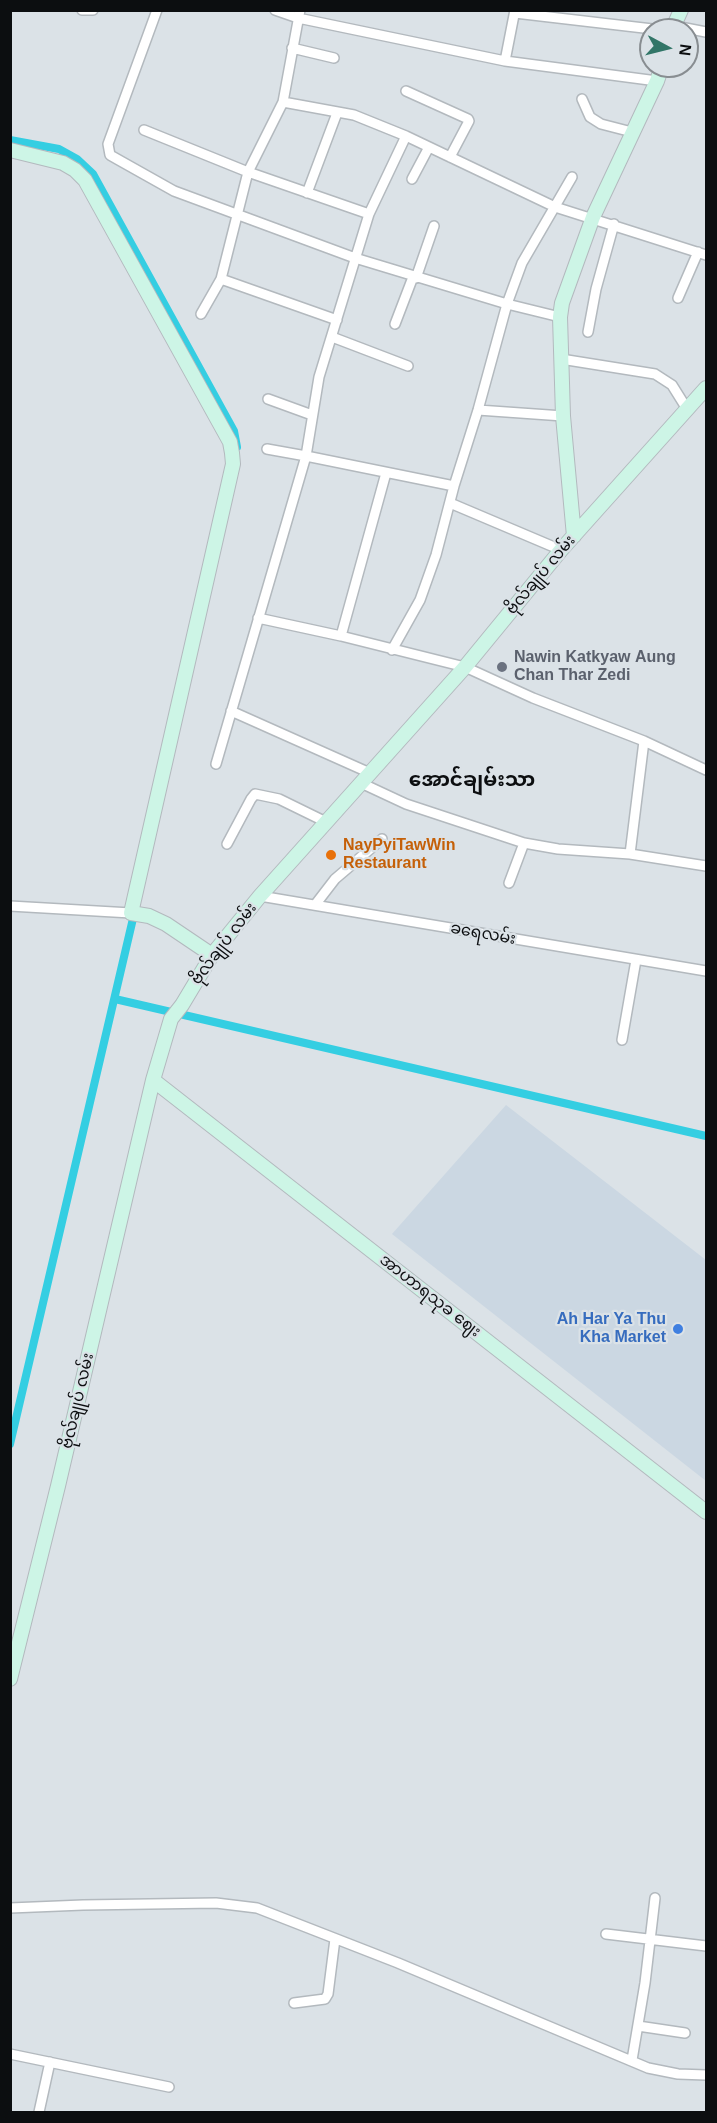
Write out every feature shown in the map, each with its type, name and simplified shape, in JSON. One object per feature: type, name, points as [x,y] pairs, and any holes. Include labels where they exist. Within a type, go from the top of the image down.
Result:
[{"type":"street","points":[[82,10],[93,10]]},
{"type":"street","points":[[157,10],[108,144],[109,150],[117,159],[174,191],[355,258],[507,304],[560,317]]},
{"type":"street","points":[[274,10],[505,61],[657,81]]},
{"type":"street","points":[[505,61],[515,12],[639,26]]},
{"type":"street","points":[[201,314],[220,279],[248,172],[283,102],[299,14]]},
{"type":"street","points":[[292,48],[333,58]]},
{"type":"street","points":[[574,536],[563,416],[560,317],[562,303],[593,217],[658,78]]},
{"type":"street","points":[[406,91],[468,119],[450,157]]},
{"type":"street","points":[[582,99],[590,117],[601,124],[632,132]]},
{"type":"street","points":[[283,102],[354,115],[406,136],[555,207],[593,217],[702,254],[678,298]]},
{"type":"street","points":[[307,193],[337,112]]},
{"type":"street","points":[[144,130],[248,172],[369,214]]},
{"type":"street","points":[[216,764],[306,456],[319,377],[355,258],[369,214],[406,136]]},
{"type":"street","points":[[412,179],[429,147]]},
{"type":"street","points":[[10,150],[63,163],[85,180],[230,442],[232,453],[228,487],[134,912]]},
{"type":"street","points":[[418,168],[428,173]]},
{"type":"street","points":[[392,650],[420,600],[478,410],[507,304],[522,263],[572,177]]},
{"type":"street","points":[[588,332],[596,289],[614,224]]},
{"type":"street","points":[[395,324],[434,226]]},
{"type":"street","points":[[220,279],[337,320]]},
{"type":"street","points":[[332,337],[408,366]]},
{"type":"street","points":[[561,359],[655,374],[672,385],[687,410]]},
{"type":"street","name":"ဗိုလ်ချုပ် လမ်း","points":[[10,1679],[58,1486],[153,1080],[171,1019],[212,955],[260,896],[465,667],[561,550],[706,388]]},
{"type":"street","points":[[268,399],[312,415]]},
{"type":"street","points":[[478,410],[563,416]]},
{"type":"street","points":[[267,449],[454,486]]},
{"type":"street","points":[[341,636],[386,473]]},
{"type":"street","points":[[450,503],[561,550]]},
{"type":"street","points":[[258,618],[465,667],[533,698],[644,741],[706,770]]},
{"type":"street","points":[[231,711],[366,778],[406,804],[524,843],[558,849],[630,854],[706,866]]},
{"type":"street","points":[[630,854],[644,741]]},
{"type":"street","points":[[227,844],[250,799],[255,794],[279,799],[326,822]]},
{"type":"street","points":[[315,906],[335,879],[382,839]]},
{"type":"street","points":[[509,883],[524,843]]},
{"type":"street","name":"ခရေလမ်း","points":[[260,896],[706,972]]},
{"type":"street","points":[[10,906],[134,912],[166,924],[212,955]]},
{"type":"street","points":[[622,1040],[636,960]]},
{"type":"street","name":"အာဟာရသုခ ဈေး","points":[[153,1080],[706,1512]]},
{"type":"street","points":[[632,2060],[655,1898]]},
{"type":"street","points":[[10,1908],[191,1903],[243,1905],[269,1911],[661,2072],[706,2075]]},
{"type":"street","points":[[606,1934],[706,1946]]},
{"type":"street","points":[[294,2003],[325,1999],[328,1994],[335,1939]]},
{"type":"street","points":[[638,2026],[686,2033]]},
{"type":"street","points":[[10,2054],[169,2087]]},
{"type":"street","points":[[39,2112],[50,2062]]},
{"type":"shaded area","name":"Ah Har Ya Thu Kha Market","points":[[506,1105],[706,1260],[706,1481],[392,1234]]},
{"type":"waterway","points":[[10,140],[59,149],[77,159],[93,174],[234,431],[237,447]]},
{"type":"waterway","points":[[10,1444],[135,910]]},
{"type":"waterway","points":[[115,999],[706,1136]]},
{"type":"place","name":"Nawin Katkyaw Aung Chan Thar Zedi","points":[[502,667]]},
{"type":"place","name":"NayPyiTawWin Restaurant","points":[[331,855]]},
{"type":"place","name":"Ah Har Ya Thu Kha Market","points":[[678,1329]]},
{"type":"district","name":"အောင်ချမ်းသာ","points":[[472,780]]}]
